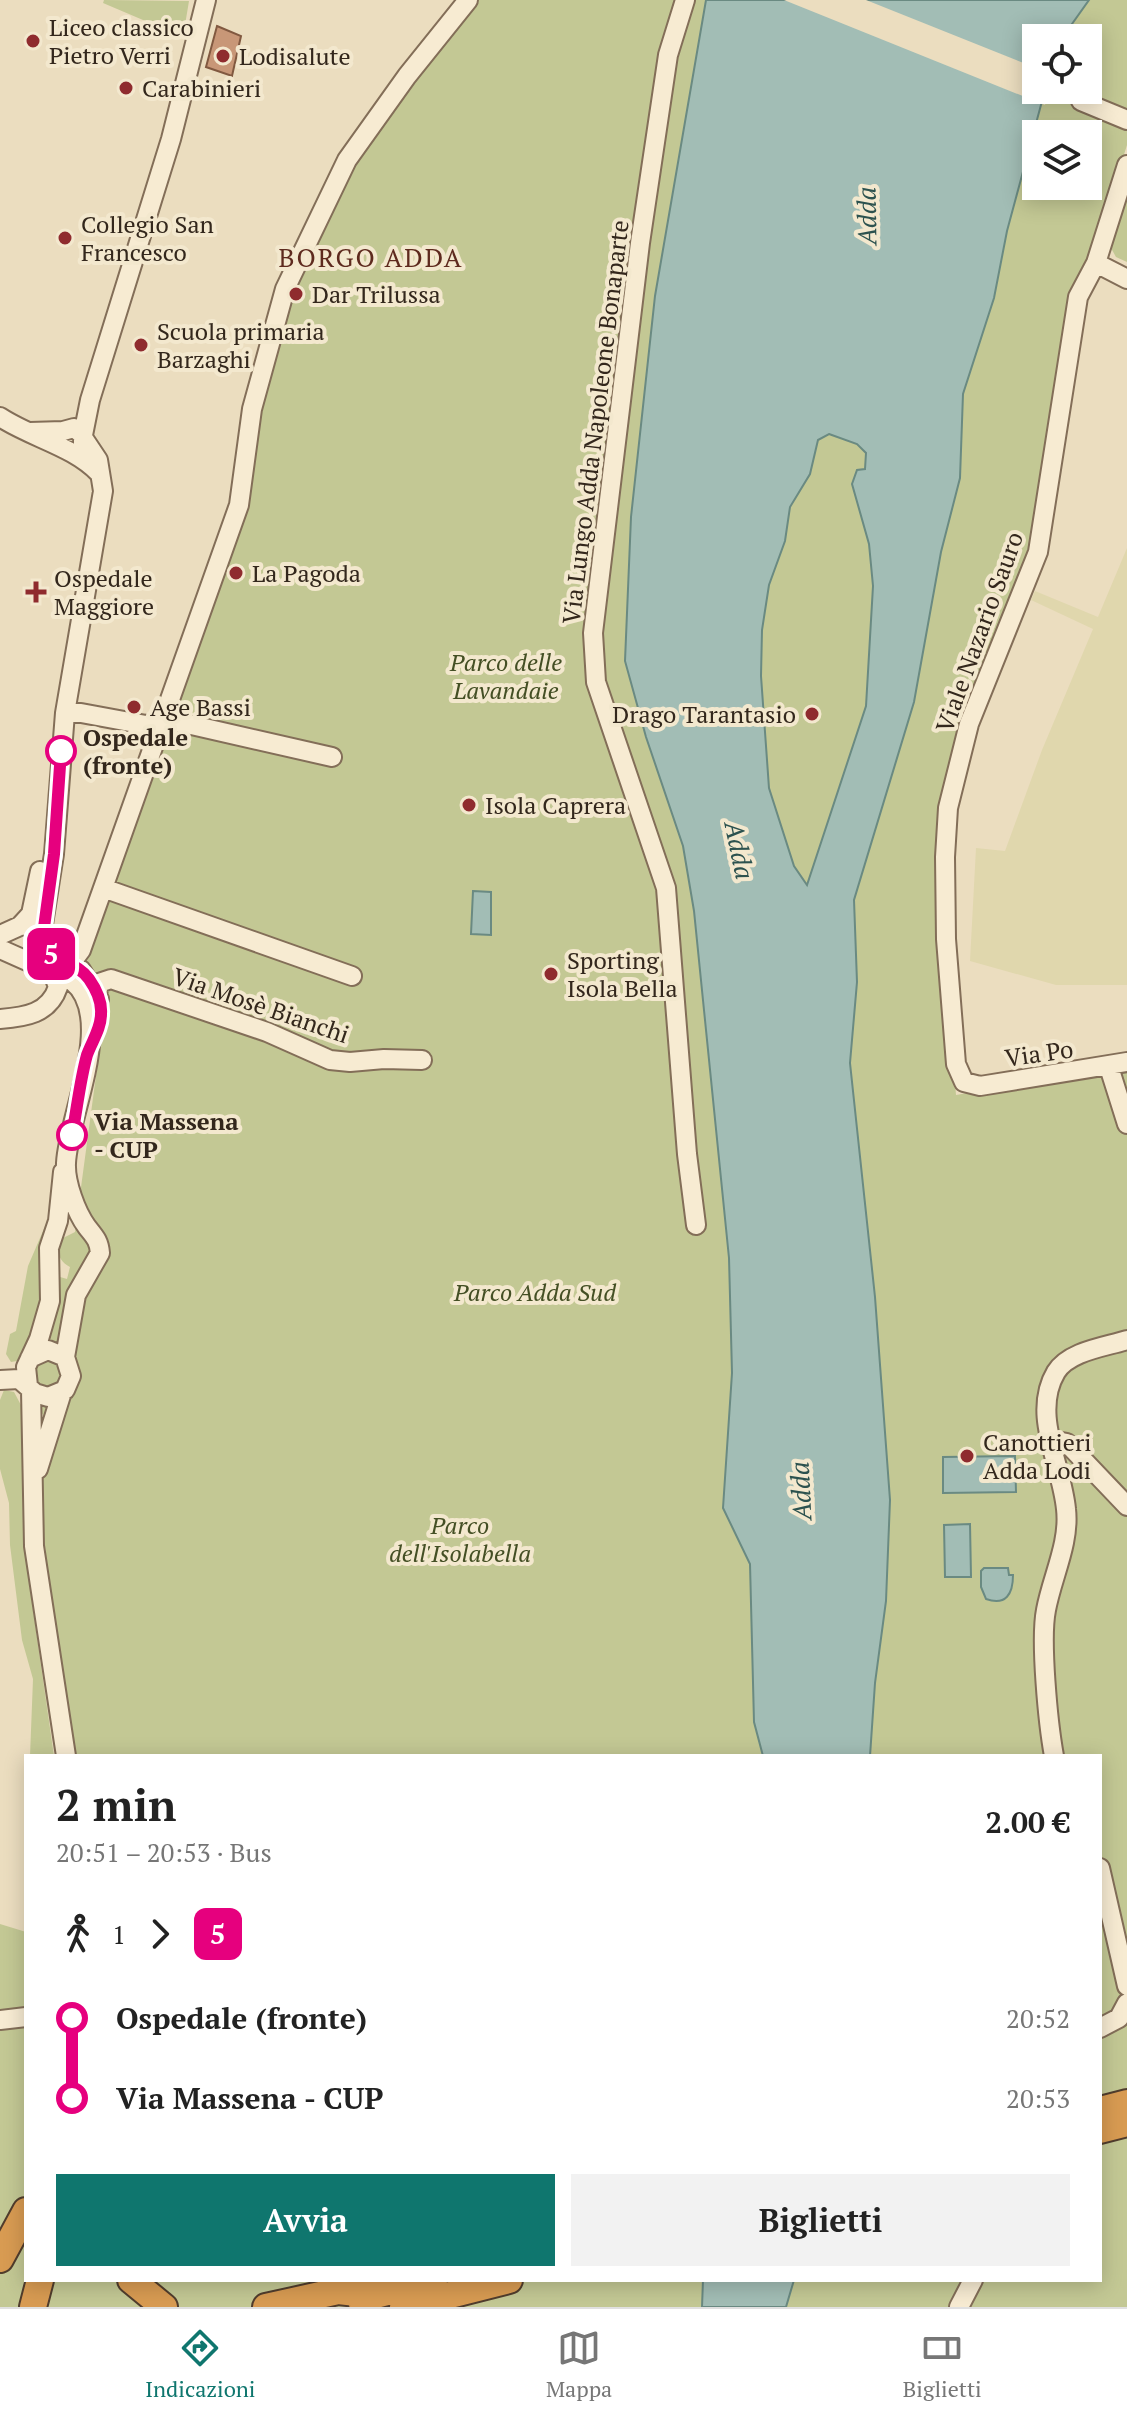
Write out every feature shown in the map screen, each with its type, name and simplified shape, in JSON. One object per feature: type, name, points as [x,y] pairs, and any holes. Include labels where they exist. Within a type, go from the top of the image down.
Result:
[{"type":"highway","points":[[1102,2109],[1127,2103]]},
{"type":"highway","points":[[1102,2129],[1127,2123]]},
{"type":"highway","points":[[0,2259],[24,2215]]},
{"type":"highway","points":[[33,2307],[39,2282]]},
{"type":"highway","points":[[133,2282],[164,2307]]},
{"type":"highway","points":[[327,2307],[426,2282]]},
{"type":"highway","points":[[403,2307],[501,2282]]},
{"type":"highway","points":[[266,2307],[338,2291],[375,2295]]},
{"type":"street","points":[[72,439],[90,400],[171,139],[206,0]]},
{"type":"street","points":[[67,961],[75,958],[81,950],[239,505],[252,409],[290,279],[347,160],[407,76],[468,0]]},
{"type":"street","name":"Via Lungo Adda Napoleone Bonaparte","points":[[685,0],[668,55],[640,243],[593,633],[596,682],[666,888],[687,1154],[696,1225]]},
{"type":"street","points":[[1088,104],[1127,120]]},
{"type":"street","name":"Viale Nazario Sauro","points":[[961,1078],[956,1064],[946,939],[948,808],[969,724],[1038,552],[1078,297],[1096,263],[1127,165]]},
{"type":"street","points":[[1096,263],[1127,279]]},
{"type":"street","points":[[0,417],[27,432],[72,439],[98,460],[103,491],[65,713],[54,854],[41,939],[37,952],[13,954]]},
{"type":"street","points":[[65,713],[146,725],[174,721],[332,757]]},
{"type":"street","points":[[56,802],[31,914],[12,930],[9,942],[13,954],[72,981],[81,990],[92,1024],[52,1238],[50,1301],[43,1330],[25,1372],[29,1388],[32,1499],[41,1599],[66,1754]]},
{"type":"street","points":[[103,888],[352,976]]},
{"type":"street","points":[[12,930],[35,928],[47,952],[85,974],[97,995],[101,1017],[88,1054]]},
{"type":"street","points":[[0,1019],[30,1015],[50,1002],[58,987],[48,969]]},
{"type":"street","name":"Via Mosè Bianchi","points":[[97,995],[99,983],[111,979],[267,1032],[339,1062],[422,1060]]},
{"type":"street","points":[[1118,1065],[1127,1124]]},
{"type":"street","name":"Via Po","points":[[961,1078],[974,1086],[1118,1065]]},
{"type":"street","points":[[32,1499],[46,1438],[71,1376],[65,1357],[76,1295],[100,1253],[96,1237],[88,1229],[72,1193],[66,1163]]},
{"type":"street","points":[[52,1238],[69,1226],[88,1229]]},
{"type":"street","points":[[51,1259],[56,1268],[70,1276],[90,1271]]},
{"type":"street","points":[[1054,1754],[1044,1621],[1063,1545],[1067,1514],[1051,1440],[1047,1399],[1062,1364],[1077,1355],[1127,1340]]},
{"type":"street","points":[[0,1377],[48,1350],[65,1357]]},
{"type":"street","points":[[0,1377],[19,1379],[48,1397],[62,1392]]},
{"type":"street","points":[[1051,1440],[1061,1440],[1073,1448],[1127,1506]]},
{"type":"street","points":[[1102,1877],[1127,1986]]},
{"type":"street","points":[[1102,2027],[1119,2018],[1127,2003]]},
{"type":"street","points":[[959,2307],[972,2282]]},
{"type":"shaded area","points":[[1127,548],[1127,985],[1056,985],[970,961],[976,848],[1005,851],[1042,750],[1093,629],[1031,600],[1035,591],[1098,617]]},
{"type":"green space","points":[[104,0],[189,1],[183,37],[103,3]]},
{"type":"green space","name":"Parco Adda Sud","points":[[475,0],[1127,0],[1127,145],[1093,253],[1035,552],[965,725],[944,938],[956,1095],[1127,1066],[1127,2307],[0,2307],[0,1924],[24,1931],[24,2282],[1102,2282],[1102,1754],[75,1754],[40,1496],[43,1414],[35,1412],[39,1389],[31,1375],[48,1341],[60,1277],[67,1279],[70,1267],[60,1258],[59,1247],[61,1239],[75,1232],[102,1031],[99,1004],[82,958],[242,510],[255,410],[292,283],[349,163]]},
{"type":"green space","points":[[1127,198],[1127,262],[1116,257],[1111,248]]},
{"type":"green space","points":[[52,1210],[45,1290],[35,1330],[17,1361],[11,1362],[6,1354],[10,1334],[16,1331],[28,1266]]},
{"type":"green space","points":[[4,1390],[14,1392],[22,1407],[23,1540],[54,1754],[30,1754],[33,1679],[22,1640],[10,1545],[9,1503],[0,1469],[0,1400]]},
{"type":"water","name":"Adda","points":[[706,0],[1089,0],[1072,24],[1022,24],[1022,104],[1041,104],[1037,120],[1022,120],[1022,175],[994,298],[963,394],[960,478],[941,552],[914,702],[854,900],[857,982],[850,1063],[875,1297],[890,1500],[886,1601],[875,1683],[870,1754],[762,1754],[754,1722],[750,1564],[723,1508],[732,1373],[729,1258],[694,911],[683,846],[646,737],[625,661],[631,517],[655,296]],"holes":[[[829,434],[857,444],[866,453],[865,469],[857,470],[852,484],[869,544],[873,586],[866,706],[807,885],[794,866],[769,788],[761,676],[762,630],[769,585],[785,541],[790,507],[810,474],[818,440]]]},
{"type":"water","points":[[473,891],[491,892],[491,935],[471,934]]},
{"type":"water","points":[[1015,1456],[1016,1492],[943,1493],[943,1457]]},
{"type":"water","points":[[970,1524],[971,1577],[945,1577],[944,1525]]},
{"type":"water","points":[[984,1568],[1008,1568],[1009,1575],[1013,1575],[1012,1588],[1007,1597],[999,1601],[986,1599],[981,1587],[981,1571]]},
{"type":"water","points":[[703,2282],[793,2282],[786,2307],[702,2307]]},
{"type":"pier","points":[[784,0],[866,0],[1022,62],[1022,96]]},
{"type":"building","name":"Lodisalute","points":[[217,26],[241,36],[232,76],[206,67]]},
{"type":"bus line","name":"5","points":[[61,751],[54,854],[41,937],[47,952],[72,963],[85,974],[101,1005],[99,1026],[88,1054],[72,1135]]},
{"type":"place","name":"Liceo classico Pietro Verri","points":[[33,41]]},
{"type":"place","name":"Lodisalute","points":[[223,56]]},
{"type":"place","name":"Carabinieri","points":[[126,88]]},
{"type":"place","name":"Collegio San Francesco","points":[[65,238]]},
{"type":"place","name":"Dar Trilussa","points":[[296,294]]},
{"type":"place","name":"Scuola primaria Barzaghi","points":[[141,345]]},
{"type":"place","name":"La Pagoda","points":[[236,573]]},
{"type":"place","name":"Ospedale Maggiore","points":[[36,592]]},
{"type":"place","name":"Age Bassi","points":[[134,707]]},
{"type":"place","name":"Drago Tarantasio","points":[[812,714]]},
{"type":"place","name":"Ospedale (fronte)","points":[[61,751]]},
{"type":"place","name":"Isola Caprera","points":[[469,805]]},
{"type":"place","name":"Sporting Isola Bella","points":[[551,974]]},
{"type":"place","name":"Via Massena - CUP","points":[[72,1135]]},
{"type":"place","name":"Canottieri Adda Lodi","points":[[967,1456]]},
{"type":"district","name":"BORGO ADDA","points":[[371,257]]},
{"type":"park label","name":"Parco delle Lavandaie","points":[[506,676]]},
{"type":"park label","name":"Parco dell'Isolabella","points":[[460,1539]]}]
